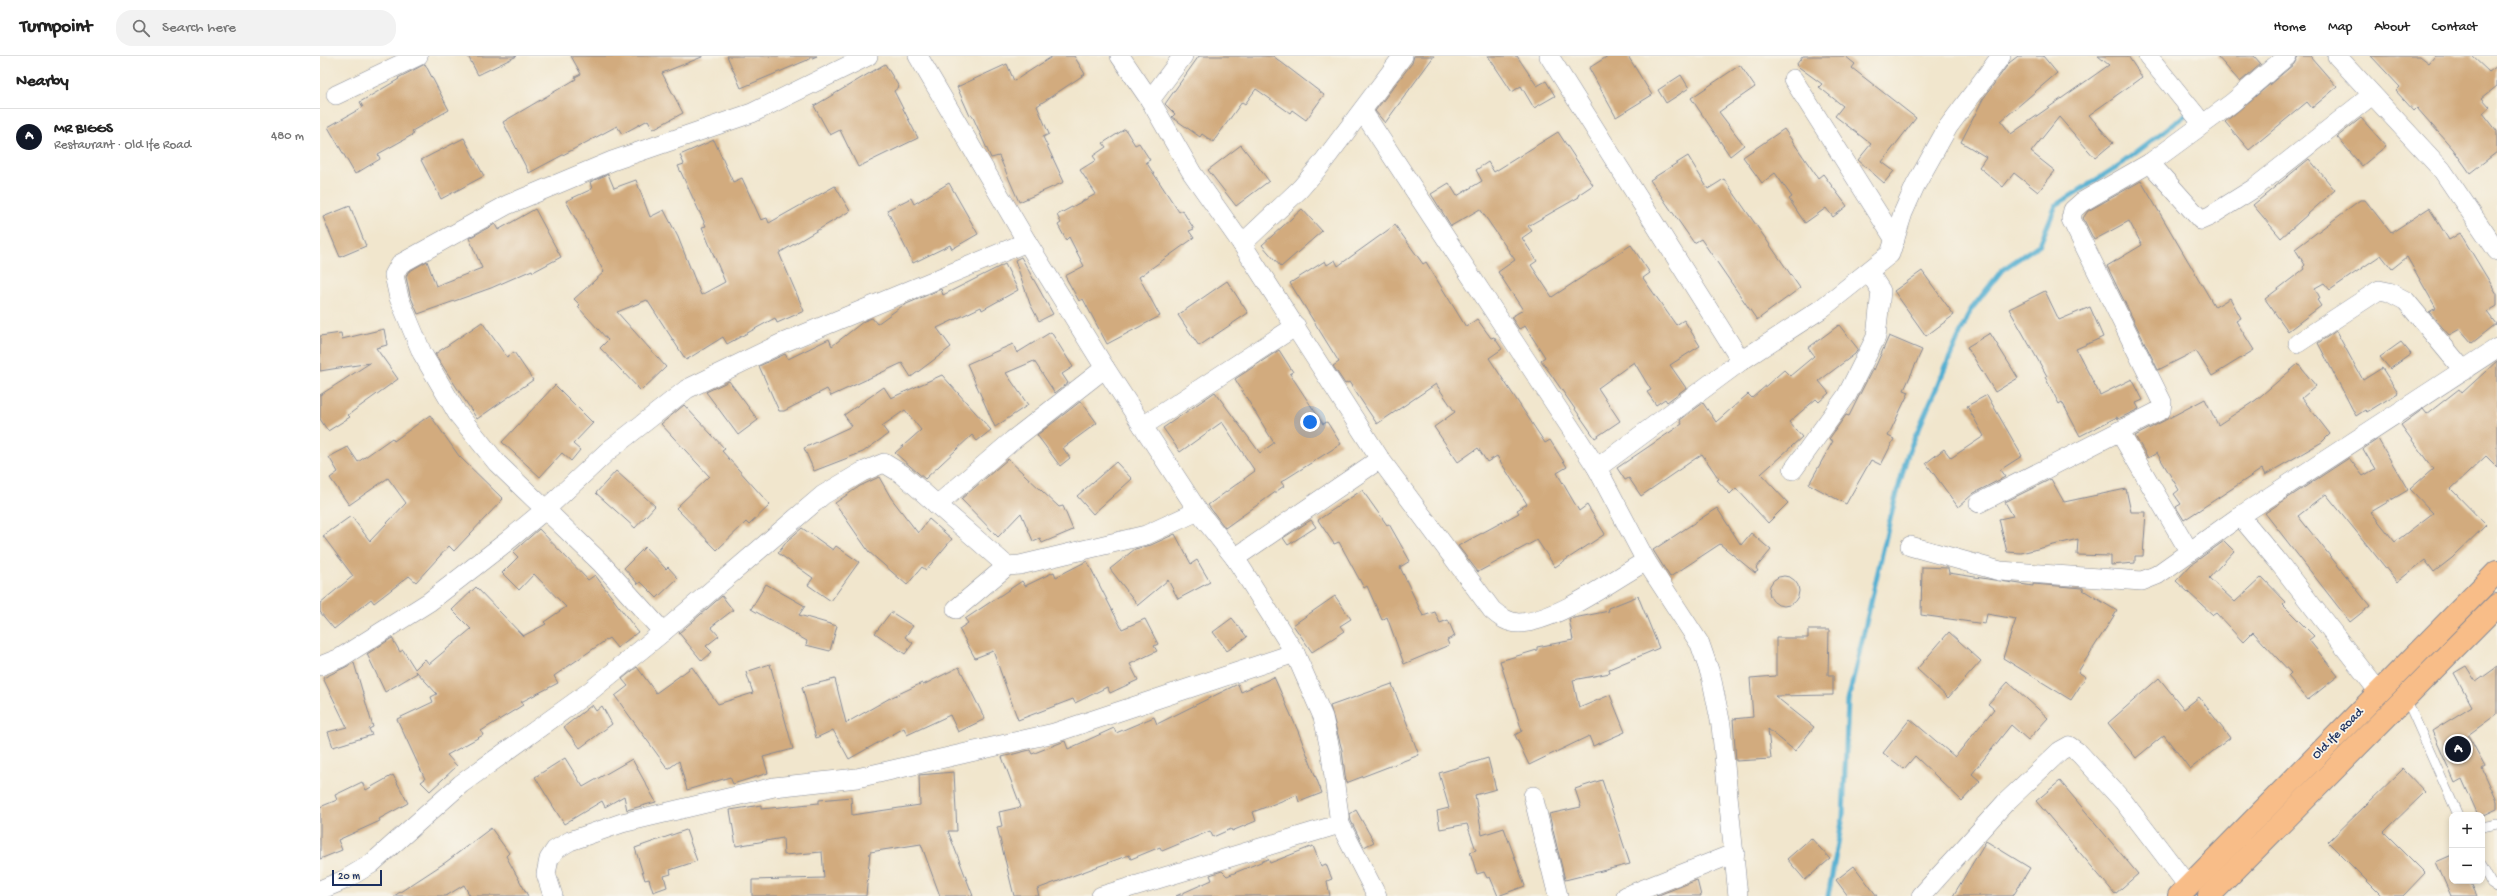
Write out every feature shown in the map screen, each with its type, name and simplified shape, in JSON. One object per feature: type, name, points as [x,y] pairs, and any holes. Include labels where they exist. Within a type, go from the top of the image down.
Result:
[{"type":"main road","name":"Old Ife Road","points":[[2184,891],[2497,572]]},
{"type":"main road","name":"Old Ife Road","points":[[2209,896],[2497,605]]},
{"type":"main road","points":[[2285,788],[2301,803]]},
{"type":"street","points":[[336,96],[418,56]]},
{"type":"street","points":[[663,632],[601,563],[497,464],[457,413],[422,353],[398,298],[394,275],[400,264],[507,205],[612,161],[752,113],[868,56]]},
{"type":"street","points":[[918,56],[1027,242],[1105,368],[1198,511],[1235,558],[1295,653],[1323,716],[1331,754],[1340,824],[1377,896]]},
{"type":"street","points":[[1120,56],[1150,100],[1192,173],[1242,244],[1296,326],[1380,459],[1480,597],[1505,620],[1518,623],[1539,620],[1573,604],[1646,561]]},
{"type":"street","points":[[1150,100],[1182,56]]},
{"type":"street","points":[[1242,244],[1300,189],[1363,112],[1403,56]]},
{"type":"street","points":[[1549,56],[1741,361]]},
{"type":"street","points":[[1598,468],[1741,361],[1821,309],[1890,254],[1903,213],[1915,186],[1948,127],[2001,56]]},
{"type":"street","points":[[2148,56],[2202,124]]},
{"type":"street","points":[[1979,503],[2161,410],[2162,402],[2071,219],[2073,210],[2082,202],[2150,163],[2232,103],[2287,56]]},
{"type":"street","points":[[2337,56],[2442,170],[2497,250]]},
{"type":"street","points":[[1793,79],[1895,240]]},
{"type":"street","points":[[2150,163],[2201,220],[2253,189],[2372,95]]},
{"type":"street","points":[[1363,112],[1598,468],[1646,561],[1700,644],[1711,676],[1721,725],[1735,852],[1738,896]]},
{"type":"street","points":[[320,666],[340,658],[428,602],[546,509],[608,451],[687,389],[780,344],[1027,242]]},
{"type":"street","points":[[1792,470],[1847,395],[1876,337],[1881,291],[1869,272]]},
{"type":"street","points":[[2298,343],[2378,290],[2389,292],[2406,301],[2464,371]]},
{"type":"street","points":[[1143,426],[1296,326]]},
{"type":"street","points":[[1910,546],[2000,571],[2142,581],[2156,575],[2240,516],[2497,348]]},
{"type":"street","points":[[937,505],[1013,440],[1105,368]]},
{"type":"street","points":[[2119,431],[2190,551]]},
{"type":"street","points":[[1235,558],[1380,459]]},
{"type":"street","points":[[320,890],[344,880],[371,864],[477,771],[589,692],[663,632],[823,495],[862,472],[884,463],[902,474],[1007,566]]},
{"type":"street","points":[[956,609],[1007,566],[1020,565],[1146,536],[1198,511]]},
{"type":"street","points":[[2240,516],[2276,558],[2379,692]]},
{"type":"street","points":[[553,896],[546,874],[549,859],[556,850],[570,841],[622,823],[774,787],[857,778],[1054,733],[1295,653]]},
{"type":"street","points":[[1921,896],[2005,803],[2060,751],[2069,746],[2079,753],[2123,801],[2184,891]]},
{"type":"street","points":[[1533,796],[1558,896]]},
{"type":"street","points":[[1101,896],[1340,824]]},
{"type":"street","points":[[1626,896],[1735,852]]},
{"type":"lane","points":[[2406,696],[2457,812]]},
{"type":"lane","points":[[2485,826],[2497,824]]},
{"type":"lane","points":[[2485,872],[2491,884],[2497,887]]},
{"type":"building","points":[[468,56],[517,56],[478,75]]},
{"type":"building","points":[[571,56],[702,57],[662,73],[683,113],[653,129],[648,120],[622,134],[617,126],[529,173],[503,122],[576,79],[575,77],[581,74]]},
{"type":"building","points":[[727,56],[817,56],[741,88]]},
{"type":"building","points":[[1053,56],[1074,56],[1085,74],[1037,106],[1049,134],[1043,137],[1064,182],[1019,202],[999,156],[991,158],[972,115],[970,116],[957,87],[1007,64],[1014,81]]},
{"type":"building","points":[[1199,56],[1273,56],[1324,95],[1306,120],[1292,110],[1290,113],[1256,89],[1245,104],[1242,102],[1213,142],[1202,134],[1200,137],[1172,117],[1175,114],[1165,104]]},
{"type":"building","points":[[1414,56],[1434,56],[1385,123],[1375,111],[1412,63]]},
{"type":"building","points":[[1488,56],[1517,56],[1537,86],[1546,81],[1555,96],[1534,108],[1521,86],[1512,92]]},
{"type":"building","points":[[1608,56],[1628,56],[1652,95],[1616,117],[1589,68]]},
{"type":"building","points":[[1803,56],[1845,56],[1855,64],[1852,68],[1916,118],[1882,162],[1894,171],[1884,183],[1858,160],[1871,144],[1835,116],[1843,106],[1819,87],[1822,84],[1796,65]]},
{"type":"building","points":[[2018,56],[2043,56],[2057,73],[2001,121],[2011,134],[2109,65],[2098,56],[2128,56],[2142,77],[2089,115],[2113,143],[2095,158],[2059,117],[2031,152],[2055,171],[2038,192],[2014,173],[2003,187],[1979,167],[1986,157],[1961,142],[1983,99],[2009,63]]},
{"type":"building","points":[[2217,56],[2254,56],[2261,64],[2240,82]]},
{"type":"building","points":[[2298,56],[2310,56],[2337,87],[2312,108],[2307,102],[2249,150],[2225,122],[2294,64]]},
{"type":"building","points":[[2371,56],[2420,56],[2429,63],[2435,56],[2472,56],[2489,72],[2497,66],[2497,86],[2482,98],[2490,107],[2483,113],[2497,131],[2497,152],[2470,173],[2453,149],[2417,108],[2414,111],[2396,91],[2400,87]]},
{"type":"building","points":[[425,64],[449,110],[412,131],[414,134],[378,154],[380,159],[355,174],[328,127],[363,107],[360,102],[399,79],[398,78]]},
{"type":"building","points":[[885,64],[899,87],[894,91],[918,138],[858,167],[840,130],[830,135],[814,106]]},
{"type":"building","points":[[1740,65],[1755,87],[1719,112],[1744,145],[1730,156],[1691,98]]},
{"type":"building","points":[[1681,75],[1689,88],[1666,103],[1658,90]]},
{"type":"building","points":[[2361,118],[2386,146],[2362,166],[2337,137]]},
{"type":"building","points":[[1125,129],[1135,145],[1139,143],[1150,160],[1146,162],[1179,212],[1182,210],[1194,229],[1189,231],[1194,238],[1139,277],[1160,316],[1107,344],[1083,299],[1079,301],[1065,276],[1084,266],[1069,237],[1066,240],[1058,225],[1061,223],[1057,215],[1096,194],[1080,170],[1096,160],[1093,156],[1106,147],[1103,143]]},
{"type":"building","points":[[1784,129],[1818,178],[1823,174],[1847,206],[1833,217],[1826,208],[1805,223],[1789,199],[1792,197],[1775,173],[1762,183],[1743,157]]},
{"type":"building","points":[[1558,132],[1593,185],[1578,195],[1579,197],[1528,226],[1532,231],[1522,238],[1537,261],[1531,265],[1552,297],[1631,245],[1650,273],[1643,278],[1676,325],[1684,320],[1700,346],[1670,365],[1686,388],[1667,402],[1665,399],[1656,405],[1647,392],[1651,390],[1634,362],[1598,388],[1620,421],[1595,438],[1541,360],[1545,357],[1525,326],[1519,329],[1511,317],[1523,310],[1498,272],[1515,260],[1480,209],[1451,226],[1431,194],[1449,183],[1457,196],[1482,181],[1476,170],[1488,162],[1494,172]]},
{"type":"building","points":[[464,138],[484,176],[441,199],[421,160]]},
{"type":"building","points":[[714,140],[733,182],[742,178],[761,220],[767,218],[769,223],[835,186],[850,211],[779,253],[804,311],[777,323],[775,318],[727,344],[723,337],[686,360],[647,300],[617,312],[666,367],[641,391],[600,348],[608,340],[578,307],[580,305],[574,299],[604,272],[566,201],[592,189],[590,182],[608,174],[614,188],[636,180],[650,217],[664,210],[678,237],[701,295],[725,282],[702,227],[706,226],[678,166],[684,164],[680,155]]},
{"type":"building","points":[[1241,145],[1269,181],[1236,206],[1208,170]]},
{"type":"building","points":[[1688,156],[1708,189],[1724,179],[1800,288],[1757,320],[1701,239],[1694,243],[1650,180]]},
{"type":"building","points":[[2309,159],[2335,190],[2281,238],[2253,205]]},
{"type":"building","points":[[2141,181],[2215,307],[2230,298],[2241,318],[2236,321],[2254,350],[2212,376],[2196,351],[2158,370],[2107,266],[2142,245],[2129,221],[2094,240],[2083,218],[2088,211]]},
{"type":"building","points":[[949,183],[978,234],[952,249],[950,245],[913,263],[887,210],[911,198],[914,204]]},
{"type":"building","points":[[2360,200],[2365,200],[2391,233],[2429,208],[2449,240],[2460,233],[2497,294],[2497,306],[2487,312],[2496,324],[2472,343],[2460,329],[2449,335],[2429,312],[2436,308],[2407,257],[2392,269],[2381,255],[2330,290],[2324,283],[2315,288],[2320,298],[2317,300],[2321,306],[2288,331],[2265,299],[2304,269],[2303,267],[2305,265],[2295,249]]},
{"type":"building","points":[[350,206],[366,246],[340,257],[323,217]]},
{"type":"building","points":[[535,209],[561,257],[533,272],[532,270],[491,288],[418,314],[410,295],[406,277],[408,272],[427,261],[436,286],[482,268],[469,238],[495,224],[498,230]]},
{"type":"building","points":[[1302,209],[1322,231],[1281,267],[1262,245]]},
{"type":"building","points":[[1395,225],[1423,264],[1426,262],[1466,327],[1477,319],[1491,338],[1494,337],[1502,349],[1489,358],[1545,443],[1550,440],[1567,467],[1557,473],[1579,511],[1587,505],[1605,534],[1555,567],[1537,540],[1478,572],[1458,546],[1519,513],[1517,510],[1527,504],[1497,456],[1487,462],[1478,448],[1458,462],[1434,427],[1455,412],[1436,384],[1377,424],[1349,382],[1345,384],[1333,366],[1339,362],[1290,283],[1325,261],[1327,265],[1335,260],[1338,266]]},
{"type":"building","points":[[1021,257],[1053,314],[1039,321],[1030,304],[1015,260]]},
{"type":"building","points":[[1005,264],[1018,290],[982,310],[981,307],[937,328],[951,347],[911,377],[902,363],[831,396],[827,389],[784,411],[779,411],[759,366],[785,354],[788,359],[829,339],[832,346],[864,321],[872,318],[877,324],[902,306],[941,289],[943,295]]},
{"type":"building","points":[[1922,271],[1954,315],[1926,336],[1894,291]]},
{"type":"building","points":[[1227,281],[1248,313],[1199,346],[1178,315]]},
{"type":"building","points":[[2045,291],[2059,320],[2090,307],[2103,337],[2076,349],[2100,395],[2132,379],[2143,400],[2136,403],[2139,409],[2118,419],[2117,417],[2080,436],[2062,402],[2059,404],[2045,377],[2047,376],[2009,309]]},
{"type":"building","points":[[482,322],[507,357],[514,352],[533,380],[477,419],[435,354]]},
{"type":"building","points":[[1839,325],[1858,349],[1855,354],[1819,381],[1829,393],[1819,402],[1816,399],[1789,422],[1802,437],[1761,474],[1788,503],[1768,523],[1736,488],[1730,494],[1717,480],[1719,479],[1702,454],[1641,496],[1629,478],[1625,480],[1617,468],[1682,424],[1680,420],[1703,403],[1716,422],[1748,394],[1752,398],[1784,370],[1790,376],[1814,356],[1808,348]]},
{"type":"building","points":[[384,329],[387,345],[376,348],[398,379],[348,415],[350,417],[328,431],[320,419],[320,395],[370,363],[320,371],[320,336],[341,333],[342,339]]},
{"type":"building","points":[[2336,331],[2363,380],[2382,368],[2398,393],[2367,412],[2365,410],[2356,416],[2318,343]]},
{"type":"building","points":[[1051,332],[1073,367],[1062,374],[1068,383],[1055,393],[1034,361],[1006,373],[1028,405],[995,427],[967,364],[1013,344],[1017,353]]},
{"type":"building","points":[[1990,333],[2018,378],[1995,392],[1967,347]]},
{"type":"building","points":[[1889,336],[1922,350],[1904,390],[1909,392],[1888,436],[1894,439],[1881,465],[1871,460],[1846,504],[1809,484],[1833,441],[1829,439],[1846,415],[1849,416],[1873,368],[1874,370]]},
{"type":"building","points":[[2401,342],[2411,354],[2390,369],[2380,357]]},
{"type":"building","points":[[1279,350],[1293,372],[1290,374],[1323,424],[1327,422],[1341,444],[1281,482],[1284,486],[1225,528],[1208,505],[1255,471],[1222,422],[1180,452],[1163,428],[1215,392],[1260,453],[1274,443],[1235,379]]},
{"type":"building","points":[[2497,361],[2497,467],[2486,456],[2451,489],[2486,525],[2452,558],[2434,572],[2425,560],[2397,582],[2326,494],[2298,516],[2370,606],[2350,622],[2265,513],[2349,458],[2363,476],[2375,469],[2363,449],[2378,439],[2408,490],[2371,512],[2395,542],[2433,513],[2410,489],[2433,469],[2401,425],[2423,409],[2427,414],[2459,389],[2462,393]]},
{"type":"building","points":[[2298,364],[2316,386],[2302,398],[2330,434],[2322,442],[2265,475],[2262,469],[2184,520],[2176,507],[2181,504],[2174,494],[2179,490],[2157,453],[2148,458],[2135,436],[2205,399],[2218,425],[2256,400]]},
{"type":"building","points":[[942,375],[991,430],[977,441],[972,435],[925,479],[895,453],[921,430],[905,410],[882,426],[888,434],[863,452],[814,471],[804,448],[852,426],[844,415],[884,387],[891,398]]},
{"type":"building","points":[[729,381],[758,420],[738,435],[706,392]]},
{"type":"building","points":[[555,385],[593,423],[573,444],[580,450],[571,461],[562,453],[540,477],[502,442]]},
{"type":"building","points":[[1987,395],[2022,456],[2000,470],[2005,477],[1974,493],[1958,507],[1926,463],[1944,449],[1951,458],[1984,436],[1967,406]]},
{"type":"building","points":[[1081,401],[1097,423],[1063,448],[1070,458],[1060,466],[1037,435]]},
{"type":"building","points":[[684,405],[725,449],[722,451],[770,505],[749,525],[746,522],[717,550],[676,508],[709,476],[661,424]]},
{"type":"building","points":[[430,415],[459,456],[503,499],[454,551],[449,546],[416,582],[409,576],[374,603],[371,599],[334,629],[320,612],[320,603],[353,576],[323,536],[351,516],[370,541],[406,503],[388,478],[349,505],[330,478],[338,472],[329,457],[348,447],[358,462],[392,438],[394,441]]},
{"type":"building","points":[[1008,459],[1059,507],[1063,506],[1073,530],[1042,543],[1040,538],[1033,541],[1021,513],[998,537],[961,499]]},
{"type":"building","points":[[1116,462],[1132,479],[1093,514],[1077,496]]},
{"type":"building","points":[[616,471],[655,506],[635,528],[596,493]]},
{"type":"building","points":[[879,477],[891,498],[918,533],[929,519],[952,539],[926,570],[922,567],[907,585],[869,552],[835,503],[860,486]]},
{"type":"building","points":[[2051,479],[2064,502],[2126,489],[2131,512],[2146,512],[2143,556],[2135,556],[2135,563],[2111,565],[2111,556],[2077,555],[2078,539],[2021,553],[2007,552],[1999,519],[2013,516],[2005,502]]},
{"type":"building","points":[[1362,490],[1387,525],[1389,524],[1410,561],[1400,567],[1423,616],[1435,612],[1440,623],[1448,620],[1455,636],[1447,640],[1449,645],[1404,664],[1387,617],[1382,620],[1367,586],[1364,588],[1339,542],[1334,544],[1318,520]]},
{"type":"building","points":[[1717,508],[1741,545],[1751,533],[1771,550],[1756,568],[1758,571],[1755,573],[1720,544],[1670,577],[1653,550]]},
{"type":"building","points":[[1311,520],[1316,527],[1288,545],[1283,538]]},
{"type":"building","points":[[802,528],[833,550],[836,546],[859,562],[831,601],[808,585],[813,578],[778,553],[788,540]]},
{"type":"building","points":[[539,529],[588,580],[595,575],[638,632],[617,648],[609,638],[554,676],[558,683],[521,702],[523,705],[481,731],[483,735],[447,755],[457,766],[430,791],[421,782],[425,779],[397,719],[433,702],[431,697],[437,694],[416,671],[417,673],[385,692],[367,654],[392,638],[400,652],[403,650],[415,669],[425,659],[429,664],[471,629],[452,610],[476,587],[523,636],[546,624],[544,622],[566,607],[534,574],[519,590],[502,573],[518,557],[513,552]]},
{"type":"building","points":[[1175,534],[1191,564],[1197,560],[1210,582],[1178,599],[1168,580],[1138,605],[1110,569],[1135,549],[1151,545]]},
{"type":"building","points":[[2224,541],[2234,551],[2209,578],[2235,602],[2262,577],[2286,602],[2283,605],[2314,636],[2309,640],[2338,676],[2308,700],[2288,676],[2291,673],[2253,632],[2243,642],[2216,613],[2213,615],[2176,581],[2192,564]]},
{"type":"building","points":[[645,547],[666,569],[668,567],[678,578],[657,598],[641,582],[638,584],[624,568]]},
{"type":"building","points":[[1087,561],[1122,629],[1145,619],[1158,644],[1154,646],[1157,651],[1130,664],[1138,680],[1110,693],[1107,687],[1075,703],[1073,699],[1018,720],[993,651],[975,658],[959,629],[968,623],[965,619],[1022,581],[1025,586],[1054,572],[1056,577]]},
{"type":"building","points":[[1922,567],[1948,568],[1949,573],[2033,586],[2033,584],[2083,588],[2083,590],[2117,611],[2078,672],[2086,677],[2071,700],[2003,658],[2016,619],[1987,614],[1985,624],[1921,615]]},
{"type":"building","points":[[1784,576],[1794,581],[1799,591],[1794,601],[1784,606],[1774,601],[1769,591],[1774,581]]},
{"type":"building","points":[[766,584],[805,606],[799,615],[837,626],[830,651],[806,645],[807,641],[751,609]]},
{"type":"building","points":[[722,596],[733,610],[711,627],[719,636],[706,646],[712,652],[702,661],[679,633]]},
{"type":"building","points":[[1335,596],[1351,619],[1340,626],[1344,631],[1312,652],[1293,625]]},
{"type":"building","points":[[1638,596],[1659,648],[1609,669],[1610,673],[1573,680],[1579,708],[1610,695],[1625,732],[1593,746],[1589,736],[1529,765],[1515,735],[1522,731],[1500,661],[1537,650],[1537,647],[1573,640],[1569,619],[1609,611],[1608,608]]},
{"type":"building","points":[[891,612],[913,626],[905,637],[913,643],[905,654],[875,633]]},
{"type":"building","points":[[1232,618],[1247,637],[1227,651],[1213,632]]},
{"type":"building","points":[[1808,630],[1829,630],[1828,675],[1833,675],[1833,695],[1775,696],[1814,727],[1795,751],[1768,729],[1771,759],[1736,761],[1733,719],[1753,717],[1750,678],[1776,676],[1776,638],[1808,638]]},
{"type":"building","points":[[1949,632],[1981,661],[1948,698],[1917,669]]},
{"type":"building","points":[[354,663],[373,727],[369,729],[372,735],[333,747],[328,732],[347,727],[323,678]]},
{"type":"building","points":[[770,664],[793,749],[763,757],[768,773],[733,784],[730,777],[687,790],[679,761],[668,769],[615,696],[628,686],[622,679],[637,667],[656,693],[692,667],[718,704],[753,693],[746,672]]},
{"type":"building","points":[[2466,666],[2476,682],[2497,667],[2497,714],[2468,735],[2485,766],[2482,768],[2497,801],[2497,809],[2485,815],[2485,812],[2477,812],[2462,779],[2455,783],[2432,731],[2472,706],[2454,673]]},
{"type":"building","points":[[959,667],[985,719],[958,732],[950,715],[907,735],[904,728],[849,759],[833,730],[816,738],[802,687],[835,679],[846,723],[890,698],[922,683],[923,685]]},
{"type":"building","points":[[1274,677],[1298,731],[1322,793],[1299,802],[1297,795],[1253,812],[1256,821],[1232,831],[1231,829],[1213,837],[1210,831],[1162,851],[1160,847],[1131,859],[1129,855],[1037,889],[1039,896],[1014,896],[997,827],[1002,826],[999,812],[1021,807],[1002,757],[1030,750],[1032,754],[1065,741],[1068,749],[1114,728],[1116,733],[1154,717],[1157,724],[1238,684],[1241,692]]},
{"type":"building","points":[[2159,678],[2184,709],[2199,697],[2230,738],[2190,769],[2164,735],[2136,758],[2108,723]]},
{"type":"building","points":[[2008,682],[2048,718],[2028,740],[2011,725],[1972,774],[1980,781],[1962,801],[1915,756],[1904,769],[1883,753],[1910,719],[1955,757],[1994,709],[1988,704]]},
{"type":"building","points":[[1392,684],[1419,755],[1346,783],[1342,750],[1330,706]]},
{"type":"building","points":[[592,705],[596,711],[602,706],[612,724],[580,748],[564,727]]},
{"type":"building","points":[[565,758],[583,787],[632,759],[656,802],[627,810],[624,796],[605,807],[602,801],[564,824],[535,777]]},
{"type":"building","points":[[1488,758],[1496,789],[1475,795],[1482,835],[1504,828],[1525,886],[1498,896],[1490,877],[1487,878],[1484,872],[1477,874],[1470,852],[1476,850],[1467,824],[1440,829],[1437,811],[1449,808],[1439,773]]},
{"type":"building","points":[[2403,769],[2425,792],[2384,832],[2425,873],[2403,896],[2382,896],[2328,842]]},
{"type":"building","points":[[954,772],[957,831],[948,831],[973,896],[940,896],[921,844],[870,852],[866,896],[752,896],[752,880],[824,878],[822,852],[784,855],[783,838],[736,846],[730,810],[761,805],[761,809],[819,803],[819,800],[851,797],[852,815],[920,805],[919,775]]},
{"type":"building","points":[[393,775],[408,803],[379,819],[380,821],[338,840],[342,850],[320,859],[320,807],[337,800],[335,795],[362,782],[366,790]]},
{"type":"building","points":[[1602,780],[1630,864],[1565,880],[1549,814],[1581,807],[1575,789]]},
{"type":"building","points":[[2060,781],[2138,874],[2115,894],[2036,801]]},
{"type":"building","points":[[1356,810],[1374,842],[1364,847],[1351,821],[1350,814]]},
{"type":"building","points":[[491,828],[509,853],[506,856],[528,896],[470,896],[464,885],[446,896],[394,896],[446,862]]},
{"type":"building","points":[[686,830],[697,861],[670,870],[671,874],[664,876],[667,887],[653,892],[649,879],[645,880],[635,848]]},
{"type":"building","points":[[1811,838],[1830,859],[1805,880],[1787,859]]},
{"type":"building","points":[[1986,841],[2030,868],[2013,896],[1953,896]]},
{"type":"building","points":[[1313,846],[1321,866],[1326,864],[1332,879],[1327,881],[1330,896],[1176,896],[1212,880],[1210,875],[1222,871],[1227,876],[1268,859],[1270,863]]},
{"type":"building","points":[[2449,856],[2449,884],[2471,884],[2477,896],[2451,896],[2436,862]]},
{"type":"building","points":[[1854,866],[1877,896],[1848,896],[1836,880]]},
{"type":"building","points":[[1697,880],[1701,896],[1656,896]]},
{"type":"waterway","points":[[1828,896],[1843,817],[1848,701],[1892,511],[1908,453],[1970,311],[2002,270],[2040,244],[2056,205],[2121,164],[2189,112]]},
{"type":"place","name":"MR BIGGS","points":[[2458,749]]}]
